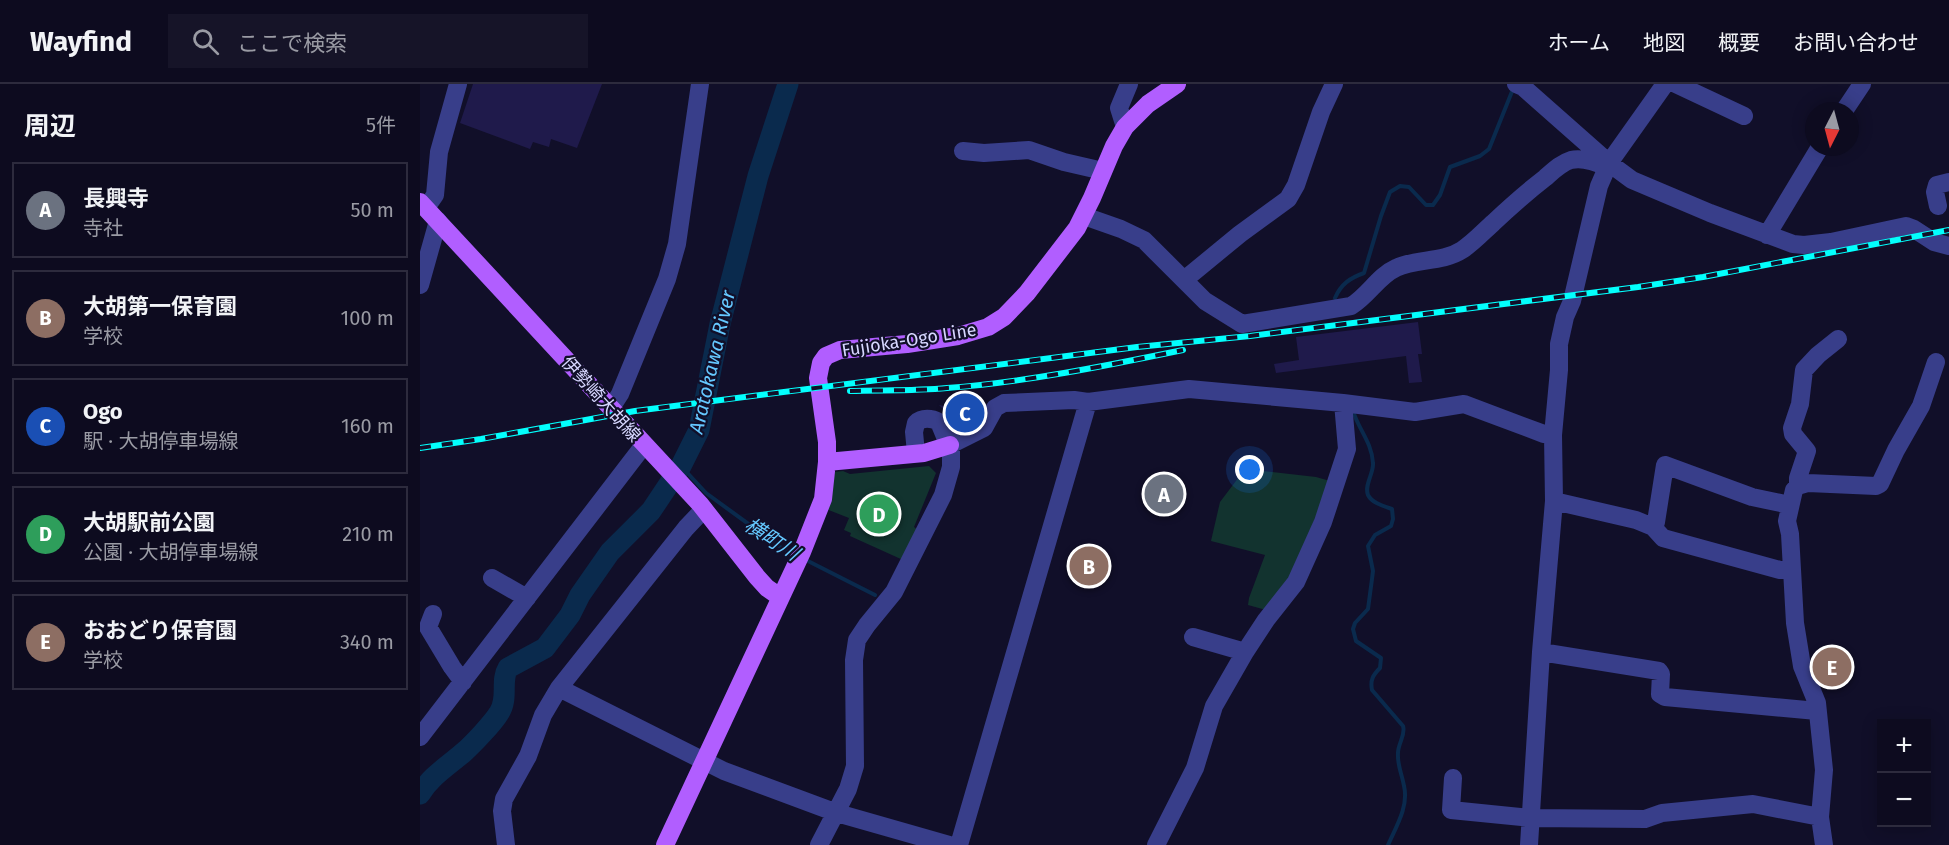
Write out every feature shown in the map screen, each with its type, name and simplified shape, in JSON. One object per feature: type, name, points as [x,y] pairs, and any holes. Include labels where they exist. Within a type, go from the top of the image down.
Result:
[{"type":"main road","name":"Fujioka-Ogo Line","points":[[780,597],[825,494],[827,442],[818,371],[826,356],[840,350],[927,341],[971,333],[988,327],[1004,317],[1019,303],[1061,250],[1084,216],[1114,146],[1125,127],[1148,104],[1177,84]]},
{"type":"main road","name":"伊勢崎大胡線","points":[[428,211],[702,507],[767,588],[780,597]]},
{"type":"main road","points":[[827,462],[916,453],[950,445]]},
{"type":"main road","points":[[665,845],[780,597]]},
{"type":"street","points":[[422,272],[428,211],[435,195],[439,152],[458,84]]},
{"type":"street","points":[[611,408],[620,394],[667,279],[677,244],[700,84]]},
{"type":"street","points":[[1125,127],[1119,108],[1129,84]]},
{"type":"street","points":[[1184,280],[1240,234],[1288,199],[1296,185],[1321,112],[1334,84]]},
{"type":"street","points":[[1529,845],[1541,652],[1554,501],[1553,435],[1559,370],[1558,344],[1572,301],[1599,186],[1608,165],[1665,84]]},
{"type":"street","points":[[1676,84],[1744,116]]},
{"type":"street","points":[[1850,102],[1862,84]]},
{"type":"street","points":[[1519,86],[1608,165],[1632,180],[1767,235],[1793,244],[1804,245],[1831,242],[1906,226],[1934,242],[1949,246]]},
{"type":"street","points":[[963,151],[984,153],[1029,150],[1064,162],[1081,164],[1103,171]]},
{"type":"street","points":[[1767,235],[1815,156]]},
{"type":"street","points":[[1084,216],[1144,240],[1205,301],[1242,324],[1343,308],[1361,300],[1383,276],[1399,266],[1451,256],[1460,251],[1524,194],[1563,164],[1581,159],[1608,165]]},
{"type":"street","points":[[1938,206],[1937,184],[1949,182]]},
{"type":"street","points":[[1798,486],[1806,451],[1793,434],[1792,428],[1800,404],[1804,370],[1838,339]]},
{"type":"street","points":[[1824,845],[1820,817],[1824,770],[1817,703],[1802,666],[1795,623],[1790,534],[1787,522],[1790,505],[1794,490],[1808,483],[1875,486],[1880,484],[1921,406],[1936,362]]},
{"type":"street","points":[[950,445],[984,428],[995,408],[1004,403],[1074,400],[1088,402],[1193,389],[1415,412],[1468,404],[1544,434],[1553,435]]},
{"type":"street","points":[[959,845],[1088,402]]},
{"type":"street","points":[[1156,845],[1195,768],[1214,706],[1266,620],[1296,582],[1323,522],[1347,449],[1343,403]]},
{"type":"street","points":[[819,845],[849,789],[855,766],[854,660],[857,640],[867,625],[890,600],[933,517],[943,495],[951,467],[950,445],[939,422],[931,419],[916,423],[914,428],[916,453]]},
{"type":"street","points":[[420,737],[645,447]]},
{"type":"street","points":[[1653,527],[1656,522],[1665,465],[1752,497],[1790,505]]},
{"type":"street","points":[[1554,501],[1636,520],[1653,527],[1663,538],[1780,570],[1792,570]]},
{"type":"street","points":[[506,845],[502,811],[504,799],[528,756],[543,715],[559,688],[702,507]]},
{"type":"street","points":[[492,578],[527,598]]},
{"type":"street","points":[[433,614],[428,627],[452,667],[464,682]]},
{"type":"street","points":[[1193,637],[1245,652]]},
{"type":"street","points":[[1541,652],[1659,671],[1661,674],[1660,694],[1665,697],[1817,711]]},
{"type":"street","points":[[559,688],[704,762],[837,813],[949,845]]},
{"type":"street","points":[[1453,778],[1451,810],[1531,818],[1645,819],[1662,813],[1753,804],[1820,817]]},
{"type":"green space","points":[[929,466],[936,473],[914,527],[918,530],[903,560],[850,536],[851,533],[844,530],[849,518],[826,509],[835,472],[843,471],[850,474]]},
{"type":"green space","points":[[1245,469],[1316,477],[1330,481],[1291,579],[1266,610],[1248,605],[1265,555],[1211,541],[1220,502]]},
{"type":"building","points":[[473,84],[602,84],[577,148],[551,139],[549,147],[533,142],[530,149],[460,123]]},
{"type":"building","points":[[1418,322],[1422,354],[1418,354],[1422,382],[1409,383],[1406,356],[1276,373],[1274,364],[1299,360],[1296,337]]},
{"type":"building","points":[[939,405],[955,408],[979,405],[980,413],[976,420],[956,422],[956,417],[951,417]]},
{"type":"building","points":[[1151,479],[1182,487],[1176,509],[1145,501]]},
{"type":"waterway","name":"Aratokawa River","points":[[420,794],[435,776],[468,748],[492,722],[504,701],[508,668],[545,648],[570,615],[580,595],[610,552],[651,511],[681,466],[699,430],[720,324],[758,176],[788,84]]},
{"type":"waterway","points":[[1335,298],[1346,282],[1364,273],[1390,192],[1400,186],[1409,187],[1426,205],[1433,205],[1440,195],[1450,167],[1480,156],[1489,149],[1513,89]]},
{"type":"waterway","points":[[1353,411],[1372,456],[1373,467],[1367,487],[1368,495],[1375,502],[1392,509],[1393,519],[1391,526],[1375,535],[1368,546],[1373,571],[1368,609],[1355,623],[1353,629],[1356,641],[1381,658],[1380,668],[1372,680],[1372,690],[1404,729],[1398,757],[1405,801],[1388,845]]},
{"type":"waterway","name":"横町川","points":[[681,466],[706,493],[780,547],[794,554]]},
{"type":"waterway","name":"横町川","points":[[804,559],[875,595]]},
{"type":"railway","points":[[420,448],[635,411],[1137,347],[1250,336],[1638,287],[1703,277],[1949,230]]},
{"type":"railway","points":[[850,391],[935,389],[1006,382],[1183,350]]},
{"type":"place","name":"Ogo","points":[[965,413]]},
{"type":"place","name":"長興寺","points":[[1164,494]]},
{"type":"place","name":"大胡駅前公園","points":[[879,514]]},
{"type":"place","name":"大胡第一保育園","points":[[1089,566]]},
{"type":"place","name":"おおどり保育園","points":[[1832,667]]}]
